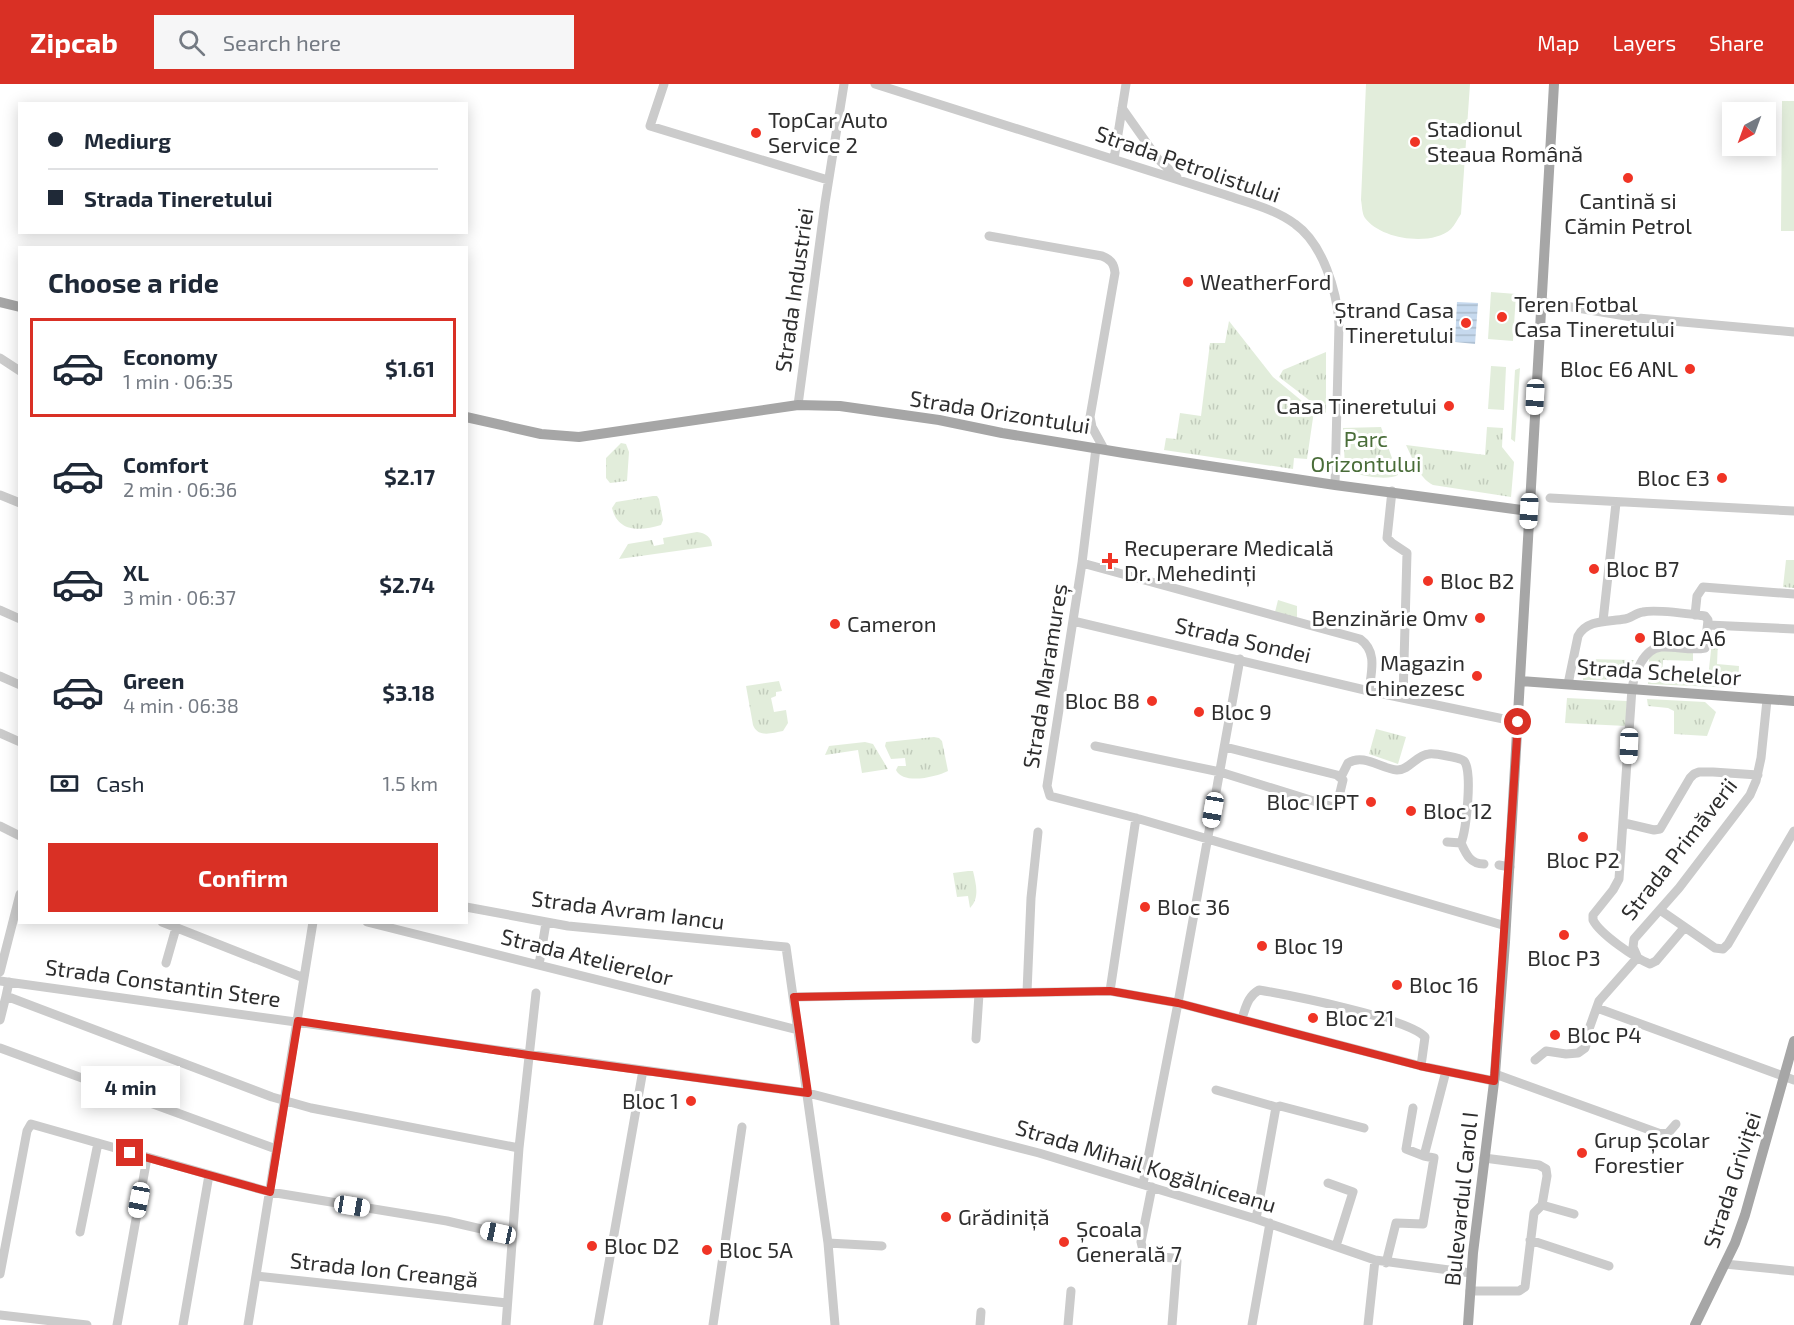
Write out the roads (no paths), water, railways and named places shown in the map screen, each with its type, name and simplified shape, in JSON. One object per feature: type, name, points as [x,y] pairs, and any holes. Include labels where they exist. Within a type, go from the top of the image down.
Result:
[{"type":"main road","name":"Bulevardul Carol I","points":[[1468,1325],[1484,1158],[1495,1077],[1506,926],[1504,866],[1518,722],[1554,84]]},
{"type":"main road","points":[[0,302],[18,306]]},
{"type":"main road","name":"Strada Orizontului","points":[[468,417],[541,434],[579,437],[798,405],[840,406],[1335,485],[1529,511]]},
{"type":"main road","name":"Strada Schelelor","points":[[1520,681],[1794,701]]},
{"type":"main road","name":"Strada Griviței","points":[[1695,1325],[1725,1264],[1745,1215],[1789,1078],[1794,1041]]},
{"type":"street","name":"Strada Industriei","points":[[664,84],[650,126],[828,180]]},
{"type":"street","name":"Strada Industriei","points":[[798,405],[828,180],[844,84]]},
{"type":"street","name":"Strada Petrolistului","points":[[875,84],[1269,210],[1288,219],[1304,231],[1317,249],[1332,283],[1338,310],[1335,485]]},
{"type":"street","points":[[1114,159],[1126,84]]},
{"type":"street","points":[[1122,108],[1158,159],[1182,181]]},
{"type":"street","points":[[989,236],[1102,256],[1111,261],[1114,266],[1115,273],[1090,417],[1100,448]]},
{"type":"street","points":[[1540,302],[1638,318],[1794,332]]},
{"type":"street","points":[[0,358],[18,370]]},
{"type":"street","name":"Strada Maramureș","points":[[1100,448],[1047,790],[1053,798],[1136,818],[1506,926]]},
{"type":"street","points":[[1392,491],[1387,537],[1407,553],[1404,698]]},
{"type":"street","points":[[0,495],[18,502]]},
{"type":"street","points":[[1550,498],[1794,512]]},
{"type":"street","points":[[1603,621],[1616,503]]},
{"type":"street","points":[[1082,563],[1360,639],[1370,649],[1373,659],[1369,691]]},
{"type":"street","points":[[1695,615],[1696,596],[1703,587],[1794,594]]},
{"type":"street","points":[[0,610],[18,618]]},
{"type":"street","points":[[1568,684],[1578,636],[1589,624],[1628,619],[1643,612],[1705,616],[1708,625],[1705,648],[1659,647],[1638,667],[1632,688],[1619,879],[1593,915],[1593,920],[1599,928],[1637,958],[1647,963],[1653,963],[1684,928]]},
{"type":"street","name":"Strada Sondei","points":[[1073,621],[1369,691],[1518,722]]},
{"type":"street","points":[[1708,625],[1794,629]]},
{"type":"street","points":[[1172,1325],[1178,1261],[1175,1258],[1145,1253],[1141,1242],[1148,1185],[1178,1003],[1240,659]]},
{"type":"street","points":[[0,676],[18,684]]},
{"type":"street","name":"Strada Primăverii","points":[[1535,1060],[1546,1051],[1566,1054],[1582,1051],[1587,1044],[1588,1029],[1600,999],[1637,958],[1633,942],[1750,795],[1758,775],[1767,699]]},
{"type":"street","points":[[0,733],[18,741]]},
{"type":"street","points":[[1095,746],[1220,772],[1333,807],[1337,805],[1343,786],[1341,777],[1348,762],[1358,759],[1399,770],[1430,753],[1461,759],[1466,766],[1468,814],[1461,843],[1473,862],[1484,864]]},
{"type":"street","points":[[1225,747],[1341,777]]},
{"type":"street","points":[[1624,823],[1654,830],[1660,829],[1690,778],[1699,772],[1758,775]]},
{"type":"street","points":[[1110,991],[1136,818]]},
{"type":"street","points":[[0,826],[18,835]]},
{"type":"street","points":[[1660,910],[1715,948],[1720,950],[1726,947],[1794,831]]},
{"type":"street","points":[[1027,992],[1031,898],[1038,832]]},
{"type":"street","points":[[1447,842],[1461,843]]},
{"type":"street","points":[[0,972],[18,902]]},
{"type":"street","name":"Strada Avram Iancu","points":[[468,907],[546,923],[786,947],[794,997]]},
{"type":"street","points":[[539,965],[546,923]]},
{"type":"street","points":[[167,924],[304,978]]},
{"type":"street","points":[[248,1325],[313,924]]},
{"type":"street","name":"Strada Atelierelor","points":[[375,924],[798,1030]]},
{"type":"street","points":[[166,963],[176,928]]},
{"type":"street","points":[[0,1020],[7,982]]},
{"type":"street","name":"Strada Constantin Stere","points":[[7,982],[808,1093]]},
{"type":"street","points":[[35,1006],[41,987]]},
{"type":"street","points":[[1242,1018],[1248,1000],[1259,990],[1367,1014],[1421,1033],[1425,1037],[1420,1066]]},
{"type":"street","points":[[835,1325],[828,1243],[794,997],[1110,991],[1178,1003],[1242,1018],[1420,1066],[1495,1077],[1661,1134],[1669,1132],[1677,1124]]},
{"type":"street","points":[[506,1325],[519,1148],[536,993]]},
{"type":"street","points":[[976,1039],[979,994]]},
{"type":"street","points":[[6,996],[285,1101],[519,1148]]},
{"type":"street","points":[[1598,1008],[1789,1078]]},
{"type":"street","points":[[0,1048],[276,1149]]},
{"type":"street","points":[[598,1325],[643,1070]]},
{"type":"street","points":[[1424,1156],[1446,1071]]},
{"type":"street","points":[[1216,1090],[1364,1128]]},
{"type":"street","name":"Strada Mihail Kogălniceanu","points":[[808,1093],[1010,1144],[1270,1223],[1386,1263],[1472,1273]]},
{"type":"street","points":[[1256,1219],[1276,1107]]},
{"type":"street","points":[[1386,1263],[1396,1222],[1423,1224],[1434,1158],[1406,1149],[1413,1108]]},
{"type":"street","points":[[0,1274],[27,1131],[31,1124],[270,1192],[447,1221],[512,1236]]},
{"type":"street","points":[[714,1325],[742,1127]]},
{"type":"street","points":[[80,1232],[98,1143]]},
{"type":"street","points":[[117,1325],[147,1158]]},
{"type":"street","points":[[1470,1291],[1523,1290],[1526,1285],[1534,1213],[1542,1205],[1547,1176],[1546,1169],[1539,1165],[1484,1158]]},
{"type":"street","points":[[183,1325],[209,1175]]},
{"type":"street","points":[[1328,1183],[1353,1192],[1336,1246]]},
{"type":"street","points":[[1542,1205],[1575,1214]]},
{"type":"street","points":[[1252,1325],[1270,1223]]},
{"type":"street","points":[[1530,1240],[1609,1266]]},
{"type":"street","points":[[828,1243],[882,1246]]},
{"type":"street","points":[[1368,1325],[1376,1260]]},
{"type":"street","points":[[1725,1264],[1794,1271]]},
{"type":"street","name":"Strada Ion Creangă","points":[[256,1276],[507,1303]]},
{"type":"street","points":[[1068,1325],[1071,1291]]},
{"type":"street","points":[[980,1325],[981,1312]]},
{"type":"street","points":[[0,1315],[87,1325]]},
{"type":"water","name":"Ștrand Casa Tineretului","points":[[1457,302],[1478,303],[1475,344],[1455,342]]},
{"type":"place","name":"TopCar Auto Service 2","points":[[756,133]]},
{"type":"place","name":"Stadionul Steaua Română","points":[[1415,142]]},
{"type":"place","name":"Cantină si Cămin Petrol","points":[[1628,178]]},
{"type":"place","name":"WeatherFord","points":[[1188,282]]},
{"type":"place","name":"Teren Fotbal Casa Tineretului","points":[[1502,317]]},
{"type":"place","name":"Ștrand Casa Tineretului","points":[[1466,323]]},
{"type":"place","name":"Bloc E6 ANL","points":[[1690,369]]},
{"type":"place","name":"Casa Tineretului","points":[[1449,406]]},
{"type":"place","name":"Bloc E3","points":[[1722,478]]},
{"type":"place","name":"Recuperare Medicală Dr. Mehedinți","points":[[1110,561]]},
{"type":"place","name":"Bloc B7","points":[[1594,569]]},
{"type":"place","name":"Bloc B2","points":[[1428,581]]},
{"type":"place","name":"Benzinărie Omv","points":[[1480,618]]},
{"type":"place","name":"Cameron","points":[[835,624]]},
{"type":"place","name":"Bloc A6","points":[[1640,638]]},
{"type":"place","name":"Magazin Chinezesc","points":[[1477,676]]},
{"type":"place","name":"Bloc B8","points":[[1152,701]]},
{"type":"place","name":"Bloc 9","points":[[1199,712]]},
{"type":"place","name":"Bloc ICPT","points":[[1371,802]]},
{"type":"place","name":"Bloc 12","points":[[1411,811]]},
{"type":"place","name":"Bloc P2","points":[[1583,837]]},
{"type":"place","name":"Bloc 36","points":[[1145,907]]},
{"type":"place","name":"Bloc P3","points":[[1564,935]]},
{"type":"place","name":"Bloc 19","points":[[1262,946]]},
{"type":"place","name":"Bloc 16","points":[[1397,985]]},
{"type":"place","name":"Bloc 21","points":[[1313,1018]]},
{"type":"place","name":"Bloc P4","points":[[1555,1035]]},
{"type":"place","name":"Bloc 1","points":[[691,1101]]},
{"type":"place","name":"Grup Școlar Forestier","points":[[1582,1153]]},
{"type":"place","name":"Grădiniță","points":[[946,1217]]},
{"type":"place","name":"Școala Generală 7","points":[[1064,1242]]},
{"type":"place","name":"Bloc D2","points":[[592,1246]]},
{"type":"place","name":"Bloc 5A","points":[[707,1250]]},
{"type":"park label","name":"Parc Orizontului","points":[[1366,452]]}]
